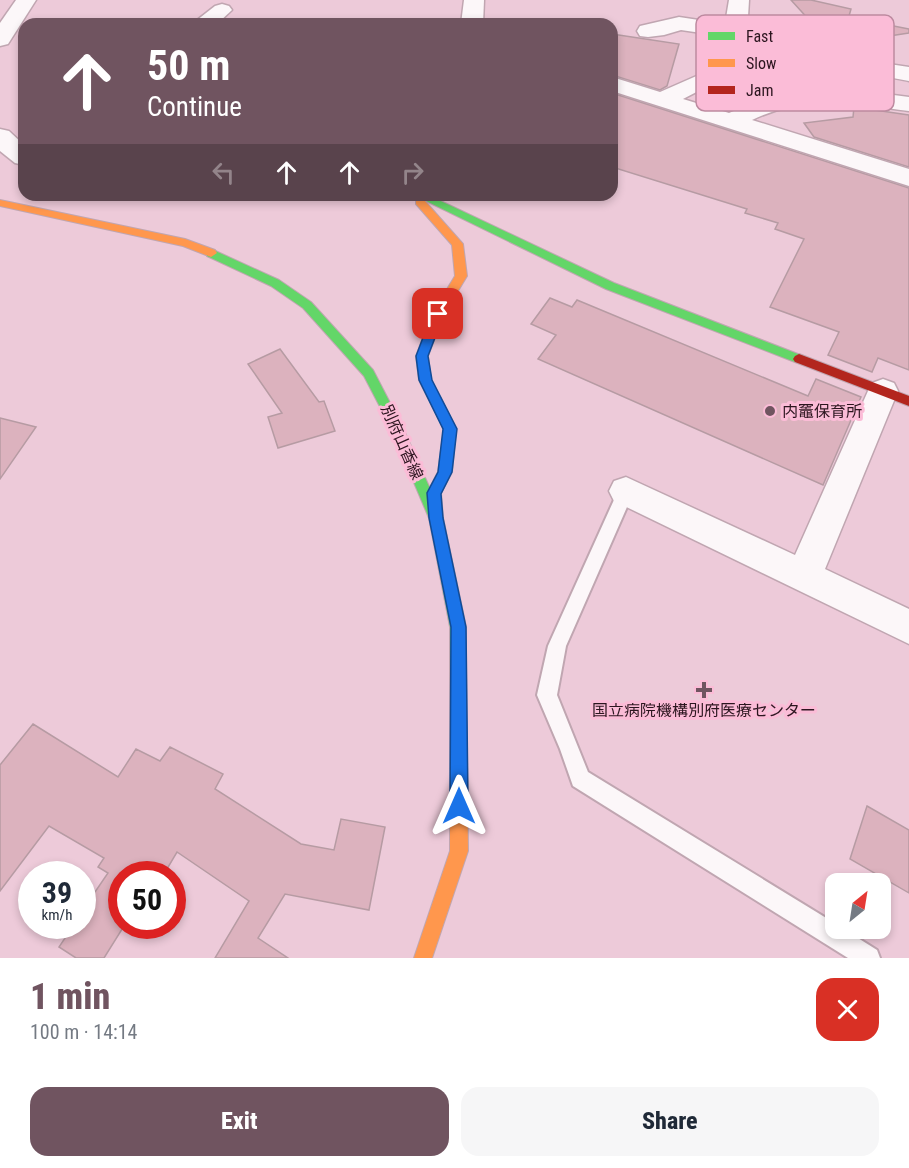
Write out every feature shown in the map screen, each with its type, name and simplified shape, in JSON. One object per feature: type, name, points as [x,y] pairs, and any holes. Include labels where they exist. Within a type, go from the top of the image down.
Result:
[{"type":"main road","points":[[420,201],[457,244],[460,276],[438,314],[422,356],[425,380],[450,429],[445,472],[434,493],[436,518]]},
{"type":"main road","points":[[432,201],[610,286],[896,396]]},
{"type":"main road","name":"別府山香線","points":[[0,203],[184,243],[245,268],[275,283],[308,305],[369,373],[396,426],[436,518],[458,627],[459,851],[423,958]]},
{"type":"street","points":[[472,18],[474,0]]},
{"type":"street","points":[[737,15],[739,0]]},
{"type":"street","points":[[0,39],[16,5]]},
{"type":"street","points":[[211,18],[222,10]]},
{"type":"street","points":[[648,31],[664,29],[679,23],[696,26]]},
{"type":"street","points":[[894,71],[909,74]]},
{"type":"street","points":[[662,100],[696,85]]},
{"type":"street","points":[[618,86],[909,178]]},
{"type":"street","points":[[894,102],[909,104]]},
{"type":"street","points":[[730,122],[750,111]]},
{"type":"street","points":[[0,136],[18,153]]},
{"type":"street","points":[[804,576],[896,396]]},
{"type":"street","points":[[626,491],[909,627]]},
{"type":"lane","points":[[626,491],[557,646],[547,695],[570,748],[580,779],[869,958]]},
{"type":"building","points":[[791,0],[811,0],[851,9],[849,15],[805,15]]},
{"type":"building","points":[[894,26],[909,29],[909,33],[894,35]]},
{"type":"building","points":[[618,35],[679,44],[667,86],[660,90],[618,77]]},
{"type":"building","points":[[618,95],[909,188],[909,370],[878,358],[872,372],[828,355],[839,332],[770,307],[804,239],[775,229],[778,223],[745,213],[747,209],[618,169]]},
{"type":"building","points":[[854,111],[882,111],[909,115],[909,167],[814,137],[804,123],[853,117]]},
{"type":"building","points":[[550,298],[572,307],[577,300],[808,396],[816,379],[861,397],[823,485],[538,359],[556,335],[531,324]]},
{"type":"building","points":[[280,349],[319,402],[324,401],[335,431],[278,448],[268,417],[282,413],[248,364]]},
{"type":"building","points":[[0,418],[36,427],[0,479]]},
{"type":"building","points":[[33,724],[118,777],[136,749],[160,761],[170,747],[223,774],[215,789],[301,844],[334,850],[341,819],[385,827],[369,910],[285,894],[258,938],[288,958],[215,958],[249,901],[177,852],[172,861],[108,861],[108,873],[98,867],[104,858],[49,826],[23,861],[18,861],[18,867],[0,891],[0,765]]},
{"type":"building","points":[[867,806],[909,830],[909,893],[891,883],[891,873],[874,873],[850,859]]},
{"type":"building","points":[[108,873],[108,939],[116,939],[104,958],[76,958],[59,947],[64,939],[96,939],[96,891]]},
{"type":"traffic: fast","points":[[432,201],[610,286],[799,359]]},
{"type":"traffic: fast","points":[[211,253],[275,283],[307,305],[369,373],[396,426],[436,518],[458,627],[458,672]]},
{"type":"traffic: slow","points":[[420,202],[457,244],[461,276],[438,314],[422,356],[425,380],[450,429],[445,472],[434,493],[436,518]]},
{"type":"traffic: slow","points":[[0,203],[185,243],[211,253]]},
{"type":"traffic: slow","points":[[423,958],[459,851],[458,672]]},
{"type":"traffic: jam","points":[[799,359],[909,401]]},
{"type":"place","name":"内竈保育所","points":[[770,411]]},
{"type":"place","name":"国立病院機構別府医療センター","points":[[704,690]]},
{"type":"route","points":[[438,314],[422,356],[425,380],[450,429],[450,448],[445,472],[434,493],[436,518],[458,627],[459,806]]}]
